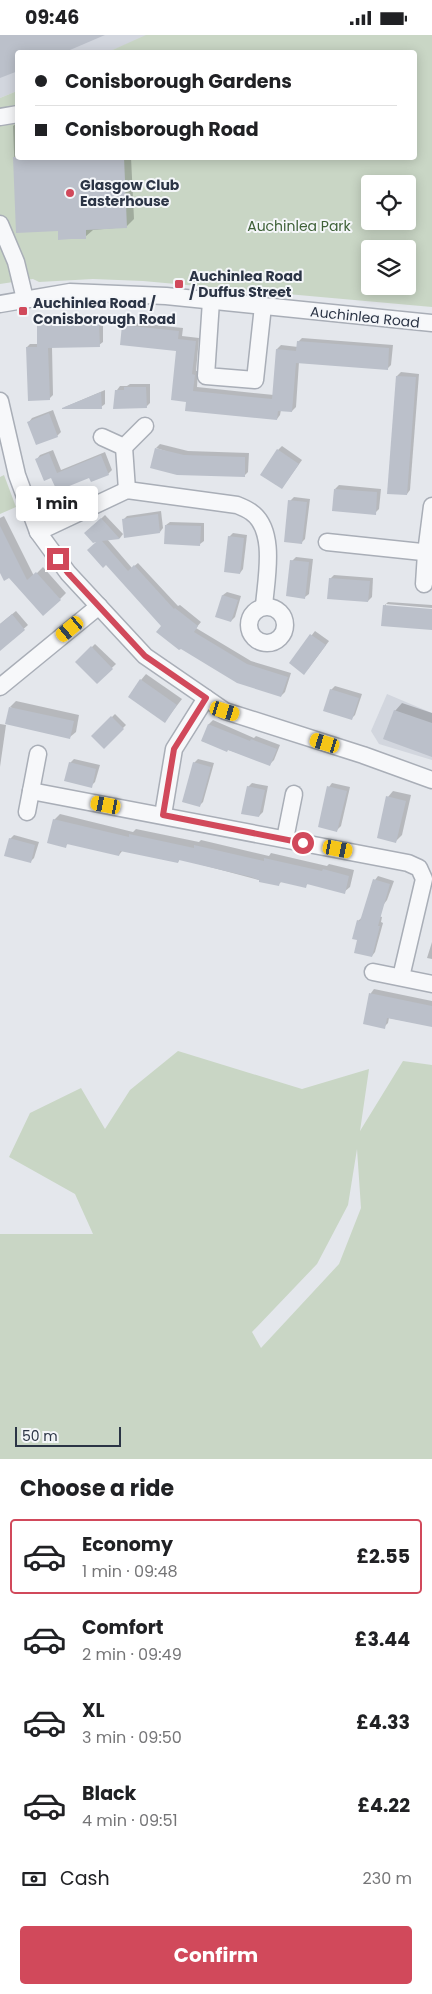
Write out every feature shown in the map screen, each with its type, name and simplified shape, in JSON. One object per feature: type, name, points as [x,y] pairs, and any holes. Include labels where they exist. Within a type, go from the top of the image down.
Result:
[{"type":"street","points":[[0,117],[15,114]]},
{"type":"street","points":[[0,224],[16,262],[25,299]]},
{"type":"street","name":"Auchinlea Road","points":[[0,304],[70,292],[166,296],[432,323]]},
{"type":"street","points":[[211,301],[206,376],[254,380],[263,306]]},
{"type":"street","points":[[0,401],[17,475],[38,533],[68,573],[145,656],[225,711],[363,755],[432,780]]},
{"type":"street","points":[[124,447],[145,427]]},
{"type":"street","points":[[102,437],[124,447]]},
{"type":"street","points":[[124,447],[127,490]]},
{"type":"street","points":[[38,533],[127,490],[237,505],[252,512],[264,526],[268,545],[264,606]]},
{"type":"street","points":[[424,584],[429,553],[432,506]]},
{"type":"street","points":[[327,543],[429,553]]},
{"type":"street","points":[[0,687],[99,606]]},
{"type":"street","points":[[163,815],[174,749],[206,698]]},
{"type":"street","points":[[27,812],[38,754]]},
{"type":"street","points":[[31,791],[408,863],[419,868],[424,879],[401,977]]},
{"type":"street","points":[[285,839],[294,794]]},
{"type":"street","points":[[373,972],[432,984]]},
{"type":"shaded area","points":[[0,35],[147,36],[113,50],[15,50],[15,92],[0,98]]},
{"type":"shaded area","points":[[387,694],[432,713],[432,760],[379,744],[371,731]]},
{"type":"green space","name":"Auchinlea Park","points":[[146,35],[432,35],[432,307],[143,281],[93,279],[39,282],[33,279],[0,284],[0,98],[15,92],[15,160],[417,160],[417,50],[112,50]]},
{"type":"green space","points":[[4,475],[16,507],[0,514],[0,477]]},
{"type":"green space","points":[[178,1051],[302,1089],[369,1069],[360,1131],[403,1061],[432,1065],[432,1459],[0,1459],[0,1234],[93,1234],[75,1194],[9,1157],[30,1113],[81,1088],[105,1129],[130,1090]],"holes":[[[357,1149],[361,1208],[339,1264],[261,1348],[252,1332],[317,1264],[348,1205]]]},
{"type":"building","points":[[0,35],[105,35],[70,50],[15,50],[15,72],[0,78]]},
{"type":"building","name":"Glasgow Club Easterhouse","points":[[13,157],[15,157],[15,160],[124,160],[127,228],[86,230],[86,239],[58,240],[58,231],[16,233]]},
{"type":"building","points":[[99,323],[100,347],[48,348],[50,400],[28,401],[26,347],[37,347],[37,325]]},
{"type":"building","points":[[122,325],[179,331],[178,339],[196,341],[192,374],[195,375],[193,391],[272,399],[276,349],[296,351],[297,341],[389,348],[388,370],[296,363],[292,412],[278,411],[277,420],[185,411],[186,402],[171,400],[176,351],[120,345]]},
{"type":"building","points":[[396,376],[416,377],[407,495],[387,494]]},
{"type":"building","points":[[124,387],[146,387],[147,408],[113,409],[115,390],[124,390]]},
{"type":"building","points":[[101,392],[102,409],[62,409],[62,408]]},
{"type":"building","points":[[49,413],[58,437],[36,445],[27,422]]},
{"type":"building","points":[[155,448],[184,455],[245,457],[245,477],[177,475],[150,468]]},
{"type":"building","points":[[277,449],[299,464],[282,489],[260,475]]},
{"type":"building","points":[[49,453],[57,473],[101,455],[109,475],[91,482],[89,478],[57,491],[51,478],[44,481],[35,459]]},
{"type":"building","points":[[334,489],[377,492],[376,515],[332,511]]},
{"type":"building","points":[[288,500],[307,502],[302,544],[284,542]]},
{"type":"building","points":[[158,514],[160,533],[124,538],[122,519]]},
{"type":"building","points":[[101,518],[120,539],[102,541],[128,571],[134,565],[174,609],[198,626],[194,632],[247,664],[288,677],[281,697],[237,683],[181,649],[179,650],[156,632],[161,626],[106,565],[103,568],[87,550],[96,542],[93,543],[84,533]]},
{"type":"building","points":[[165,525],[201,526],[200,546],[164,544]]},
{"type":"building","points":[[0,526],[27,580],[36,572],[61,600],[43,616],[9,578],[4,581],[0,573]]},
{"type":"building","points":[[228,536],[244,538],[240,574],[224,572]]},
{"type":"building","points":[[290,560],[309,562],[305,599],[286,596]]},
{"type":"building","points":[[329,578],[370,581],[368,602],[327,599]]},
{"type":"building","points":[[222,595],[238,600],[231,622],[215,617]]},
{"type":"building","points":[[383,605],[432,609],[432,630],[381,626]]},
{"type":"building","points":[[12,614],[25,630],[0,651],[0,624]]},
{"type":"building","points":[[310,634],[326,645],[304,675],[289,663]]},
{"type":"building","points":[[91,646],[113,669],[97,684],[75,662]]},
{"type":"building","points":[[140,679],[177,705],[165,723],[128,697]]},
{"type":"building","points":[[330,689],[359,698],[352,720],[323,711]]},
{"type":"building","points":[[9,707],[74,721],[70,739],[5,724]]},
{"type":"building","points":[[394,710],[432,723],[432,757],[383,739]]},
{"type":"building","points":[[111,716],[124,729],[104,749],[91,736]]},
{"type":"building","points":[[208,724],[250,741],[251,739],[277,749],[270,766],[201,741]]},
{"type":"building","points":[[69,762],[96,769],[92,788],[64,781]]},
{"type":"building","points":[[193,762],[211,767],[200,807],[182,802]]},
{"type":"building","points":[[247,786],[265,790],[259,817],[241,814]]},
{"type":"building","points":[[327,786],[347,791],[337,832],[318,827]]},
{"type":"building","points":[[386,796],[406,801],[396,843],[377,838]]},
{"type":"building","points":[[53,819],[129,837],[129,834],[194,848],[194,845],[264,861],[264,858],[322,871],[323,869],[349,876],[345,894],[307,884],[306,888],[280,882],[279,886],[259,882],[259,880],[251,877],[179,860],[178,863],[120,851],[119,856],[67,844],[66,848],[47,843]]},
{"type":"building","points":[[9,838],[35,845],[31,863],[4,856]]},
{"type":"building","points":[[373,879],[390,884],[378,926],[380,926],[372,957],[354,953],[357,940],[352,939],[357,920],[360,921]]},
{"type":"building","points":[[369,993],[432,1006],[432,1027],[387,1018],[385,1029],[363,1024]]},
{"type":"place","name":"Glasgow Club Easterhouse","points":[[70,193]]},
{"type":"place","name":"Auchinlea Road / Duffus Street","points":[[179,284]]},
{"type":"place","name":"Auchinlea Road / Conisborough Road","points":[[23,311]]},
{"type":"route","points":[[58,559],[68,573],[145,656],[206,698],[174,749],[163,815],[303,843]]}]
